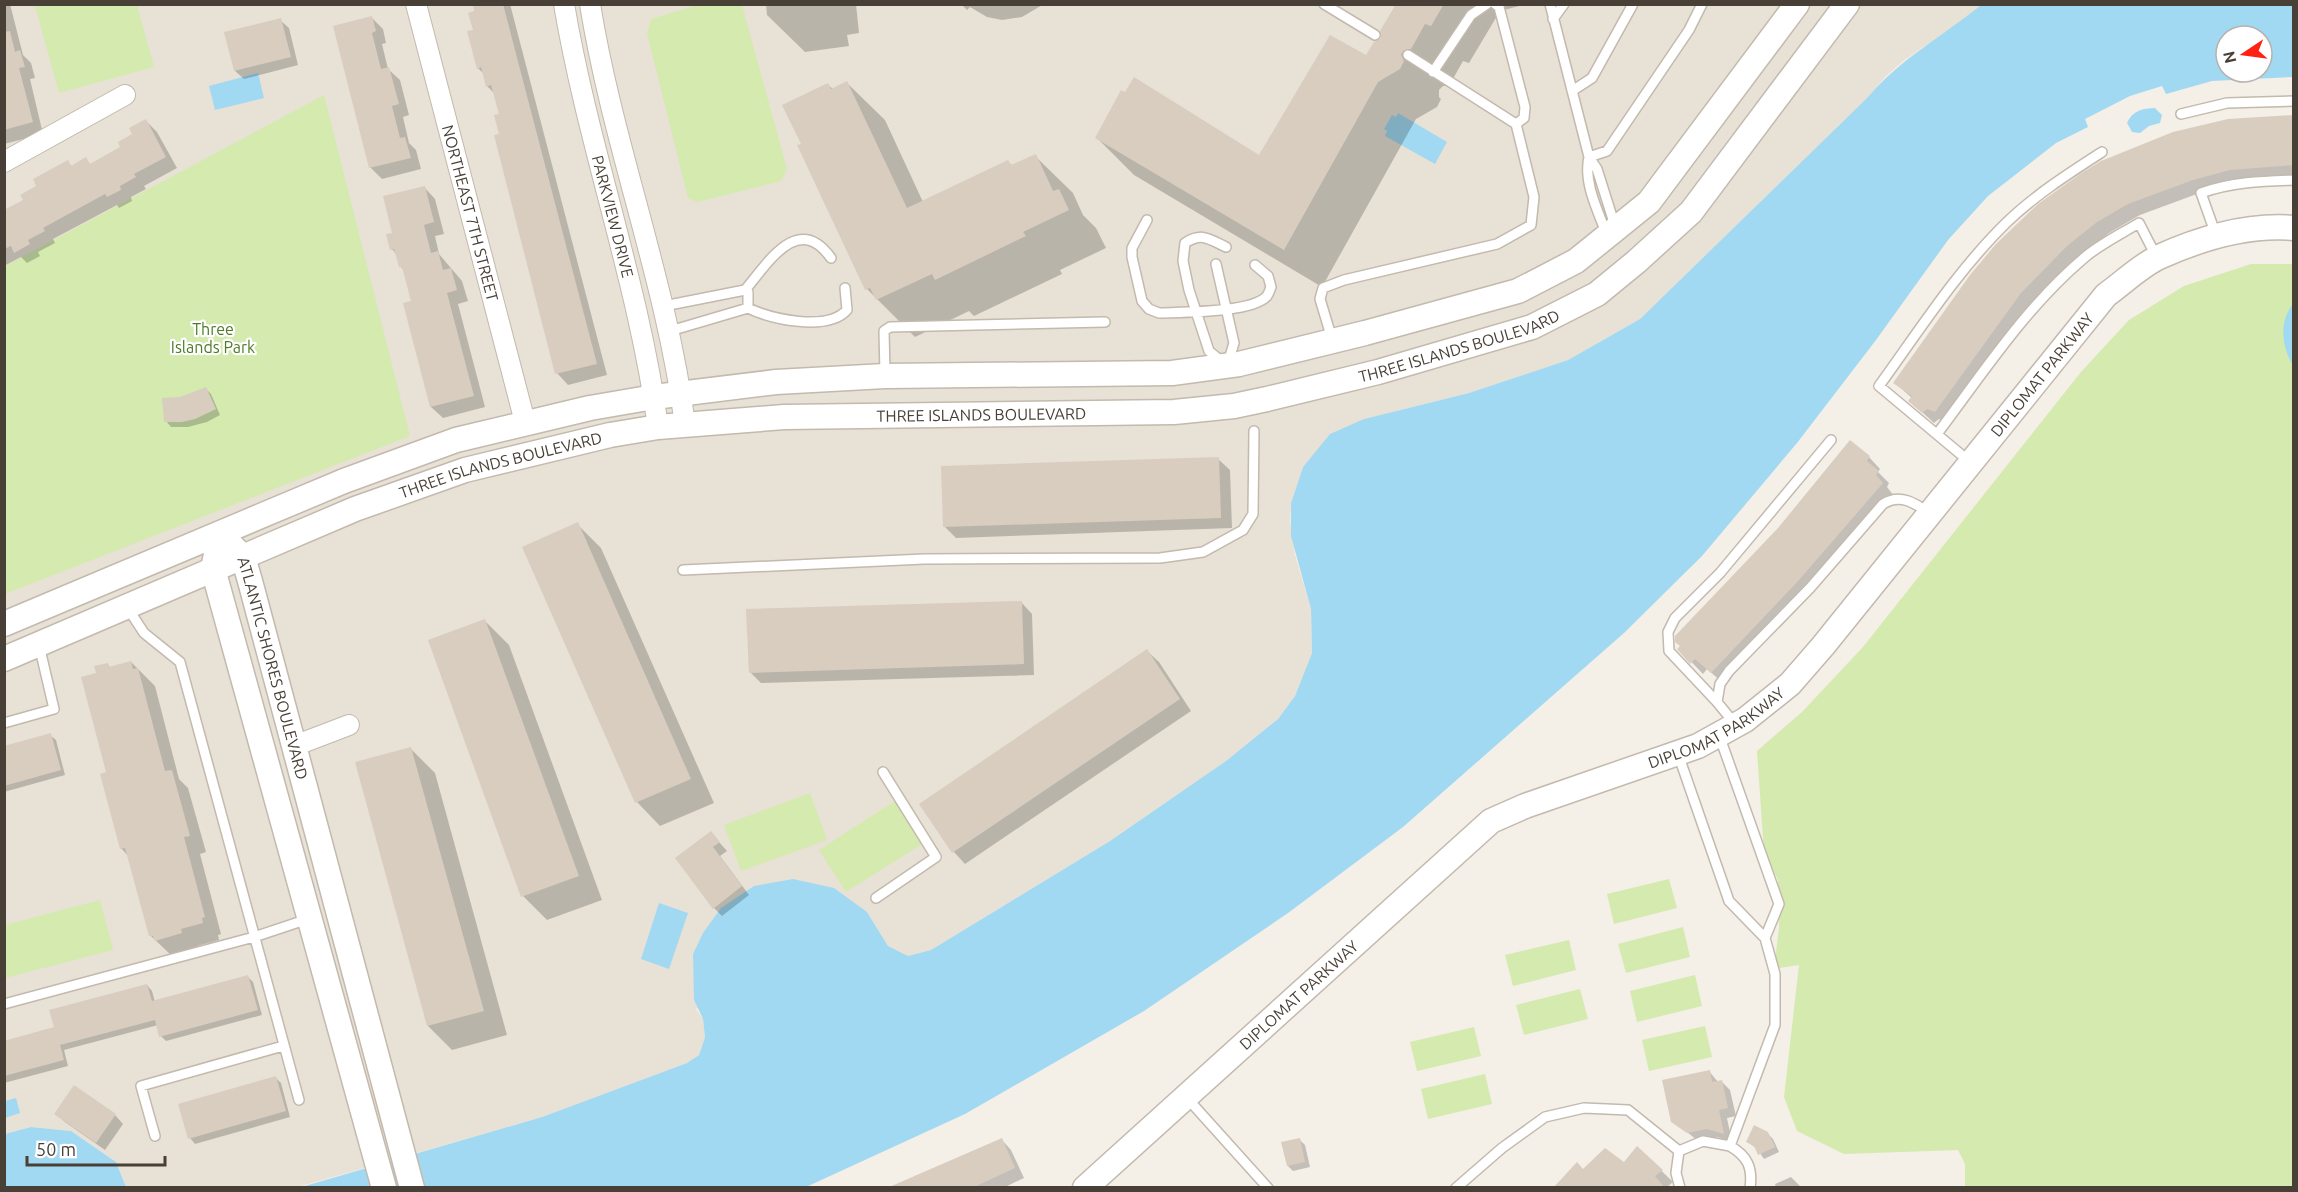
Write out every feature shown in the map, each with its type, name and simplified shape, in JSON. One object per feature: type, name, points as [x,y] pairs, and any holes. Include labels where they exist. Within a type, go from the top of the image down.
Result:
[{"type":"street","name":"NORTHEAST 7TH STREET","points":[[416,4],[525,422]]},
{"type":"street","name":"PARKVIEW DRIVE","points":[[564,4],[588,120],[646,352],[658,427]]},
{"type":"street","name":"PARKVIEW DRIVE","points":[[590,4],[600,62],[670,332],[685,425]]},
{"type":"street","name":"THREE ISLANDS BOULEVARD","points":[[4,659],[355,509],[465,470],[599,438],[658,427],[784,417],[1174,412],[1234,406],[1342,381],[1532,327],[1597,294],[1691,212],[1847,4]]},
{"type":"street","name":"THREE ISLANDS BOULEVARD","points":[[4,624],[344,481],[456,440],[525,422],[654,397],[776,382],[885,376],[1172,373],[1227,366],[1333,341],[1518,291],[1576,261],[1648,202],[1788,8]]},
{"type":"street","points":[[4,162],[125,95]]},
{"type":"street","name":"DIPLOMAT PARKWAY","points":[[1085,1188],[1491,821],[1525,806],[1678,754],[1745,720],[1790,684],[2106,295],[2157,258],[2241,230],[2294,228]]},
{"type":"street","points":[[1333,341],[1342,381]]},
{"type":"street","points":[[1227,366],[1234,406]]},
{"type":"street","name":"ATLANTIC SHORES BOULEVARD","points":[[220,534],[243,556],[412,1188]]},
{"type":"street","name":"ATLANTIC SHORES BOULEVARD","points":[[220,534],[213,569],[384,1188]]},
{"type":"street","points":[[294,746],[350,725]]},
{"type":"lane","points":[[1324,4],[1375,35]]},
{"type":"lane","points":[[1433,72],[1471,15],[1487,4]]},
{"type":"lane","points":[[1495,4],[1499,7],[1525,107],[1524,118],[1516,124]]},
{"type":"lane","points":[[1550,4],[1589,157],[1597,169],[1611,232]]},
{"type":"lane","points":[[1553,19],[1563,4]]},
{"type":"lane","points":[[1572,91],[1592,78],[1633,4]]},
{"type":"lane","points":[[1589,157],[1607,152],[1689,30],[1702,4]]},
{"type":"lane","points":[[1333,341],[1320,299],[1323,288],[1344,280],[1497,244],[1531,225],[1534,197],[1516,124],[1408,55]]},
{"type":"lane","points":[[2181,114],[2227,103],[2294,101]]},
{"type":"lane","points":[[1970,462],[1879,386],[1947,293],[2006,222],[2041,192],[2102,152]]},
{"type":"lane","points":[[2217,237],[2201,193],[2218,187],[2253,181],[2294,180]]},
{"type":"lane","points":[[1147,220],[1132,248],[1132,257],[1142,301],[1149,309],[1159,313],[1196,312],[1257,303],[1267,296],[1271,287],[1268,276],[1255,265]]},
{"type":"lane","points":[[1937,434],[2020,322],[2049,290],[2086,256],[2139,223],[2157,258]]},
{"type":"lane","points":[[1216,264],[1234,343],[1227,366],[1209,351],[1182,261],[1185,243],[1196,236],[1205,237],[1226,247]]},
{"type":"lane","points":[[664,306],[745,290],[778,250],[791,242],[811,240],[826,250],[831,258]]},
{"type":"lane","points":[[670,332],[748,308],[775,318],[798,321],[830,320],[841,316],[847,310],[845,288]]},
{"type":"lane","points":[[745,290],[750,297],[748,308]]},
{"type":"lane","points":[[885,376],[884,331],[890,327],[1105,322]]},
{"type":"lane","points":[[683,570],[924,559],[1160,558],[1203,552],[1243,530],[1254,514],[1254,431]]},
{"type":"lane","points":[[1765,938],[1779,904],[1728,730],[1717,702],[1669,651],[1668,632],[1675,618],[1720,573],[1831,440]]},
{"type":"lane","points":[[1717,702],[1720,684],[1729,671],[1810,588],[1883,504],[1902,499],[1916,504],[1930,514]]},
{"type":"lane","points":[[127,607],[144,633],[180,662],[299,1100]]},
{"type":"lane","points":[[4,723],[54,709],[39,645]]},
{"type":"lane","points":[[1678,754],[1729,901],[1765,938],[1775,974],[1775,1025],[1730,1146]]},
{"type":"lane","points":[[876,898],[936,857],[883,772]]},
{"type":"lane","points":[[4,1004],[254,937],[309,919]]},
{"type":"lane","points":[[155,1136],[141,1086],[283,1046]]},
{"type":"lane","points":[[1186,1097],[1268,1188]]},
{"type":"lane","points":[[1456,1188],[1502,1148],[1545,1117],[1584,1108],[1628,1110],[1679,1151]]},
{"type":"lane","points":[[1679,1151],[1703,1142],[1730,1146],[1743,1154],[1752,1175],[1750,1188]]},
{"type":"lane","points":[[1679,1151],[1676,1173],[1680,1188]]},
{"type":"shaded area","points":[[5,5],[1981,5],[1903,61],[1885,77],[1868,97],[1640,319],[1568,360],[1469,393],[1364,419],[1303,467],[1291,503],[1290,521],[1295,555],[1311,609],[1312,653],[1295,696],[1278,719],[1226,761],[1110,841],[931,950],[908,956],[888,946],[867,912],[696,1009],[703,1019],[705,1037],[699,1055],[687,1063],[542,1117],[298,1187],[126,1187],[116,1162],[71,1131],[31,1127],[5,1134]]},
{"type":"green space","points":[[39,4],[137,5],[154,67],[59,93],[35,6]]},
{"type":"green space","points":[[698,5],[742,5],[787,169],[781,181],[697,202],[688,198],[647,33],[651,19]]},
{"type":"green space","name":"Three Islands Park","points":[[324,95],[410,436],[5,594],[5,266]]},
{"type":"green space","points":[[2251,264],[2293,264],[2293,1187],[1965,1187],[1965,1164],[1958,1150],[1844,1154],[1797,1131],[1784,1097],[1799,965],[1774,969],[1779,928],[1778,880],[1764,852],[1757,751],[1802,712],[1863,647],[2081,372],[2129,320],[2184,286]]},
{"type":"green space","points":[[810,793],[827,840],[741,871],[724,825]]},
{"type":"green space","points":[[895,801],[922,844],[846,892],[819,850]]},
{"type":"green space","points":[[1669,879],[1677,908],[1614,924],[1607,894]]},
{"type":"green space","points":[[100,900],[113,950],[5,978],[5,925]]},
{"type":"green space","points":[[1683,927],[1690,957],[1626,973],[1618,944]]},
{"type":"green space","points":[[1569,940],[1576,970],[1513,986],[1505,955]]},
{"type":"green space","points":[[1695,975],[1702,1006],[1637,1022],[1630,991]]},
{"type":"green space","points":[[1580,989],[1588,1019],[1524,1035],[1516,1005]]},
{"type":"green space","points":[[1705,1026],[1712,1057],[1649,1071],[1642,1040]]},
{"type":"green space","points":[[1474,1027],[1481,1056],[1417,1071],[1410,1042]]},
{"type":"green space","points":[[1485,1074],[1492,1104],[1428,1119],[1421,1089]]},
{"type":"water","points":[[1981,5],[2293,5],[2293,77],[2274,78],[2274,24],[2214,24],[2214,81],[2166,94],[2162,86],[2130,96],[2085,119],[2088,127],[2056,143],[1988,196],[1948,240],[1876,340],[1797,443],[1702,556],[1624,633],[1403,827],[1288,913],[1144,1011],[965,1114],[806,1187],[298,1188],[542,1117],[687,1063],[699,1055],[705,1037],[703,1019],[694,1000],[693,954],[703,933],[721,908],[754,886],[793,879],[834,888],[867,912],[888,946],[908,956],[931,950],[1110,841],[1226,761],[1278,719],[1295,696],[1312,653],[1311,609],[1291,536],[1291,503],[1303,467],[1330,434],[1364,419],[1469,393],[1568,360],[1640,319],[1880,83],[1922,48]]},
{"type":"water","points":[[258,73],[264,98],[215,110],[209,86]]},
{"type":"water","points":[[2155,108],[2162,115],[2160,123],[2149,126],[2140,133],[2132,132],[2127,123],[2132,116],[2142,110]]},
{"type":"water","points":[[1398,113],[1447,142],[1435,164],[1385,136],[1387,131],[1384,129],[1392,115],[1396,117]]},
{"type":"water","points":[[2293,304],[2293,365],[2286,350],[2283,334],[2285,318]]},
{"type":"water","points":[[659,903],[688,913],[669,969],[641,959]]},
{"type":"water","points":[[16,1098],[20,1113],[5,1118],[5,1101]]},
{"type":"water","points":[[31,1127],[71,1131],[116,1162],[126,1187],[5,1187],[5,1134]]},
{"type":"building","points":[[473,4],[503,4],[597,364],[555,374],[494,135],[499,134],[494,115],[499,114],[491,85],[486,87],[481,67],[477,69],[467,31],[473,30],[468,13],[474,11]]},
{"type":"building","points":[[1396,4],[1444,4],[1431,26],[1425,24],[1411,49],[1403,51],[1401,55],[1404,61],[1400,69],[1378,82],[1284,250],[1095,138],[1121,90],[1125,92],[1134,77],[1259,155],[1330,35],[1366,55],[1374,42],[1381,38],[1380,31]]},
{"type":"building","points":[[372,16],[376,31],[372,33],[381,69],[389,67],[399,104],[392,106],[400,138],[405,137],[411,158],[369,168],[333,26]]},
{"type":"building","points":[[281,18],[291,57],[234,71],[224,32]]},
{"type":"building","points":[[10,31],[15,52],[20,50],[25,67],[19,68],[33,122],[4,130],[4,32]]},
{"type":"building","points":[[847,81],[907,208],[1008,160],[1011,165],[1036,154],[1053,191],[1059,189],[1069,210],[1023,232],[1026,236],[935,280],[932,274],[876,300],[870,288],[865,290],[797,145],[801,144],[782,105],[828,83],[831,89]]},
{"type":"building","points":[[2294,115],[2294,165],[2230,170],[2193,180],[2128,204],[2097,222],[2067,246],[2021,293],[1935,412],[1927,409],[1922,413],[1908,401],[1912,396],[1893,383],[1970,275],[1996,244],[2038,204],[2080,174],[2101,161],[2173,132],[2228,119]]},
{"type":"building","points":[[146,119],[166,157],[134,174],[136,177],[120,186],[121,190],[107,197],[105,194],[43,228],[45,231],[28,240],[30,244],[14,253],[11,246],[4,249],[4,210],[23,200],[20,195],[36,186],[33,179],[68,160],[71,166],[86,157],[90,164],[120,147],[118,142],[132,134],[129,128]]},
{"type":"building","points":[[425,186],[434,222],[424,225],[431,253],[438,251],[443,270],[451,268],[457,290],[447,293],[474,396],[430,407],[403,303],[411,301],[402,267],[399,267],[394,249],[390,250],[386,234],[392,233],[383,196]]},
{"type":"building","points":[[206,387],[216,409],[195,419],[164,422],[162,398],[180,397]]},
{"type":"building","points":[[1850,440],[1870,456],[1867,461],[1879,471],[1876,475],[1883,483],[1799,580],[1711,673],[1695,659],[1690,664],[1677,649],[1680,646],[1675,642],[1675,636],[1778,528]]},
{"type":"building","points":[[1219,457],[1221,518],[943,527],[941,466]]},
{"type":"building","points":[[578,522],[691,779],[635,803],[522,547]]},
{"type":"building","points":[[1022,601],[1024,664],[749,673],[746,609]]},
{"type":"building","points":[[485,619],[579,876],[521,897],[428,640]]},
{"type":"building","points":[[1147,649],[1180,699],[952,853],[919,804]]},
{"type":"building","points":[[131,661],[133,669],[138,668],[165,771],[172,770],[190,836],[184,837],[205,917],[202,918],[203,923],[181,929],[182,933],[155,941],[153,936],[149,936],[125,848],[120,849],[100,774],[106,772],[81,677],[96,673],[94,666],[108,663],[109,667]]},
{"type":"building","points":[[51,733],[61,770],[4,786],[4,746]]},
{"type":"building","points":[[411,747],[484,1011],[427,1026],[355,762]]},
{"type":"building","points":[[711,831],[720,842],[713,847],[742,886],[713,909],[675,858]]},
{"type":"building","points":[[248,975],[258,1010],[159,1037],[155,1020],[60,1045],[64,1060],[4,1076],[4,1041],[54,1027],[49,1010],[147,984],[152,1001]]},
{"type":"building","points":[[1710,1070],[1712,1082],[1722,1080],[1728,1108],[1719,1110],[1724,1134],[1707,1129],[1687,1133],[1671,1122],[1662,1080]]},
{"type":"building","points":[[276,1076],[286,1111],[188,1139],[178,1104]]},
{"type":"building","points":[[74,1085],[116,1114],[96,1143],[54,1114]]},
{"type":"building","points":[[1754,1125],[1768,1132],[1775,1147],[1758,1155],[1754,1146],[1746,1142]]},
{"type":"building","points":[[1002,1138],[1015,1168],[972,1188],[887,1188]]},
{"type":"building","points":[[1300,1138],[1305,1162],[1287,1166],[1281,1142]]},
{"type":"building","points":[[1637,1146],[1663,1170],[1655,1176],[1665,1188],[1553,1188],[1577,1162],[1583,1169],[1605,1148],[1624,1162]]}]
